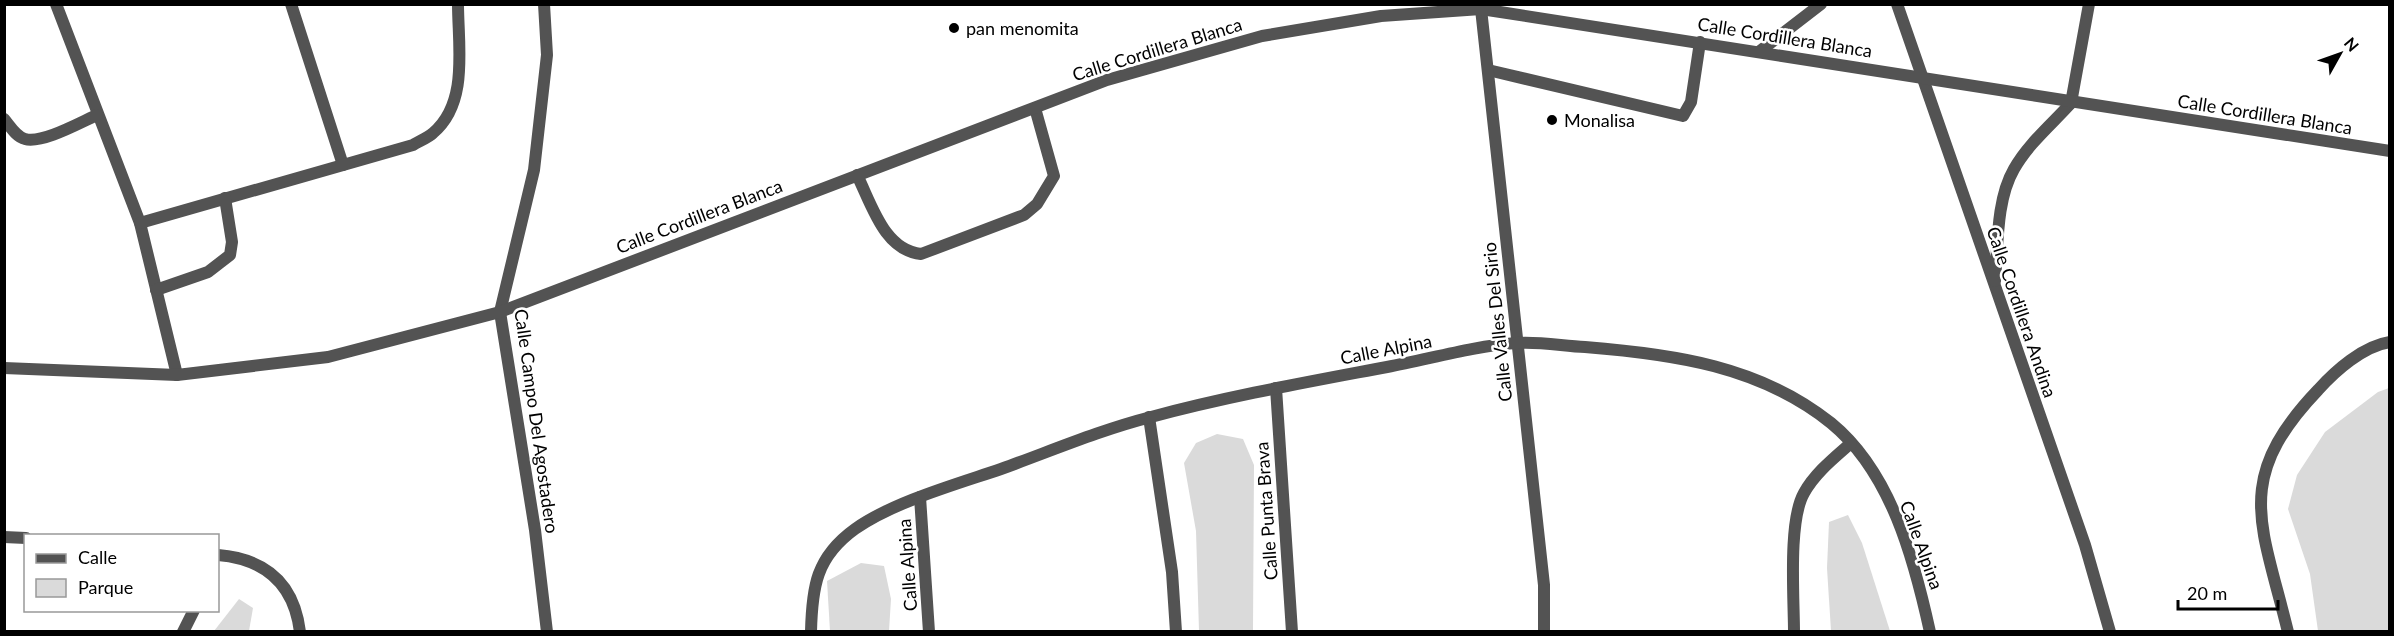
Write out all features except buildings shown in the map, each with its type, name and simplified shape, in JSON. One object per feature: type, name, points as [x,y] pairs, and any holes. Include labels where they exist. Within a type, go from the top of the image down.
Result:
[{"type":"street","points":[[56,4],[140,223],[177,375]]},
{"type":"street","points":[[291,4],[343,165]]},
{"type":"street","points":[[140,223],[413,145],[433,134],[448,115],[458,93],[458,4]]},
{"type":"street","name":"Calle Campo Del Agostadero","points":[[544,4],[547,56],[534,170],[500,312],[535,530],[547,632]]},
{"type":"street","points":[[1760,51],[1821,4]]},
{"type":"street","name":"Calle Cordillera Andina","points":[[1897,4],[1920,76],[2085,545],[2110,632]]},
{"type":"street","points":[[1994,285],[2003,203],[2008,180],[2021,158],[2071,103],[2089,4]]},
{"type":"street","name":"Calle Cordillera Blanca","points":[[4,368],[177,375],[328,357],[500,312],[1107,80],[1262,36],[1381,16],[1481,9],[1920,76],[2071,103],[2390,152]]},
{"type":"street","name":"Calle Valles Del Sirio","points":[[1481,9],[1544,585],[1544,632]]},
{"type":"street","points":[[1488,70],[1683,116],[1691,102],[1700,42]]},
{"type":"street","points":[[857,175],[893,243],[908,253],[921,254],[1024,215],[1037,204],[1054,177],[1035,108]]},
{"type":"street","points":[[4,119],[24,139],[40,139],[98,115]]},
{"type":"street","points":[[156,290],[208,272],[230,255],[232,242],[225,198]]},
{"type":"street","name":"Calle Alpina","points":[[811,632],[816,577],[831,550],[856,528],[920,497],[1149,417],[1276,388],[1517,342],[1644,351],[1709,363],[1753,377],[1796,399],[1832,424],[1851,443],[1877,480],[1901,528],[1930,632]]},
{"type":"street","points":[[2288,632],[2261,518],[2263,472],[2280,435],[2331,376],[2360,355],[2390,342]]},
{"type":"street","name":"Calle Punta Brava","points":[[1276,388],[1292,632]]},
{"type":"street","points":[[1149,417],[1172,572],[1176,632]]},
{"type":"street","points":[[1794,632],[1795,532],[1802,495],[1825,467],[1851,443]]},
{"type":"street","name":"Calle Alpina","points":[[920,497],[929,632]]},
{"type":"street","points":[[4,537],[24,538]]},
{"type":"street","points":[[219,557],[242,557],[272,575],[289,594],[297,612],[300,632]]},
{"type":"street","points":[[183,632],[193,612]]},
{"type":"green space","points":[[2389,388],[2389,631],[2318,631],[2310,574],[2288,509],[2297,475],[2325,432],[2378,392]]},
{"type":"green space","points":[[1217,434],[1243,439],[1254,465],[1253,631],[1199,631],[1196,531],[1184,463],[1196,443]]},
{"type":"green space","points":[[1848,515],[1862,543],[1890,631],[1831,631],[1827,568],[1829,522]]},
{"type":"green space","points":[[861,563],[884,566],[891,599],[889,631],[830,631],[827,581]]},
{"type":"green space","points":[[239,599],[253,608],[249,631],[214,631]]},
{"type":"place","name":"pan menomita","points":[[954,28]]},
{"type":"place","name":"Monalisa","points":[[1552,120]]}]
